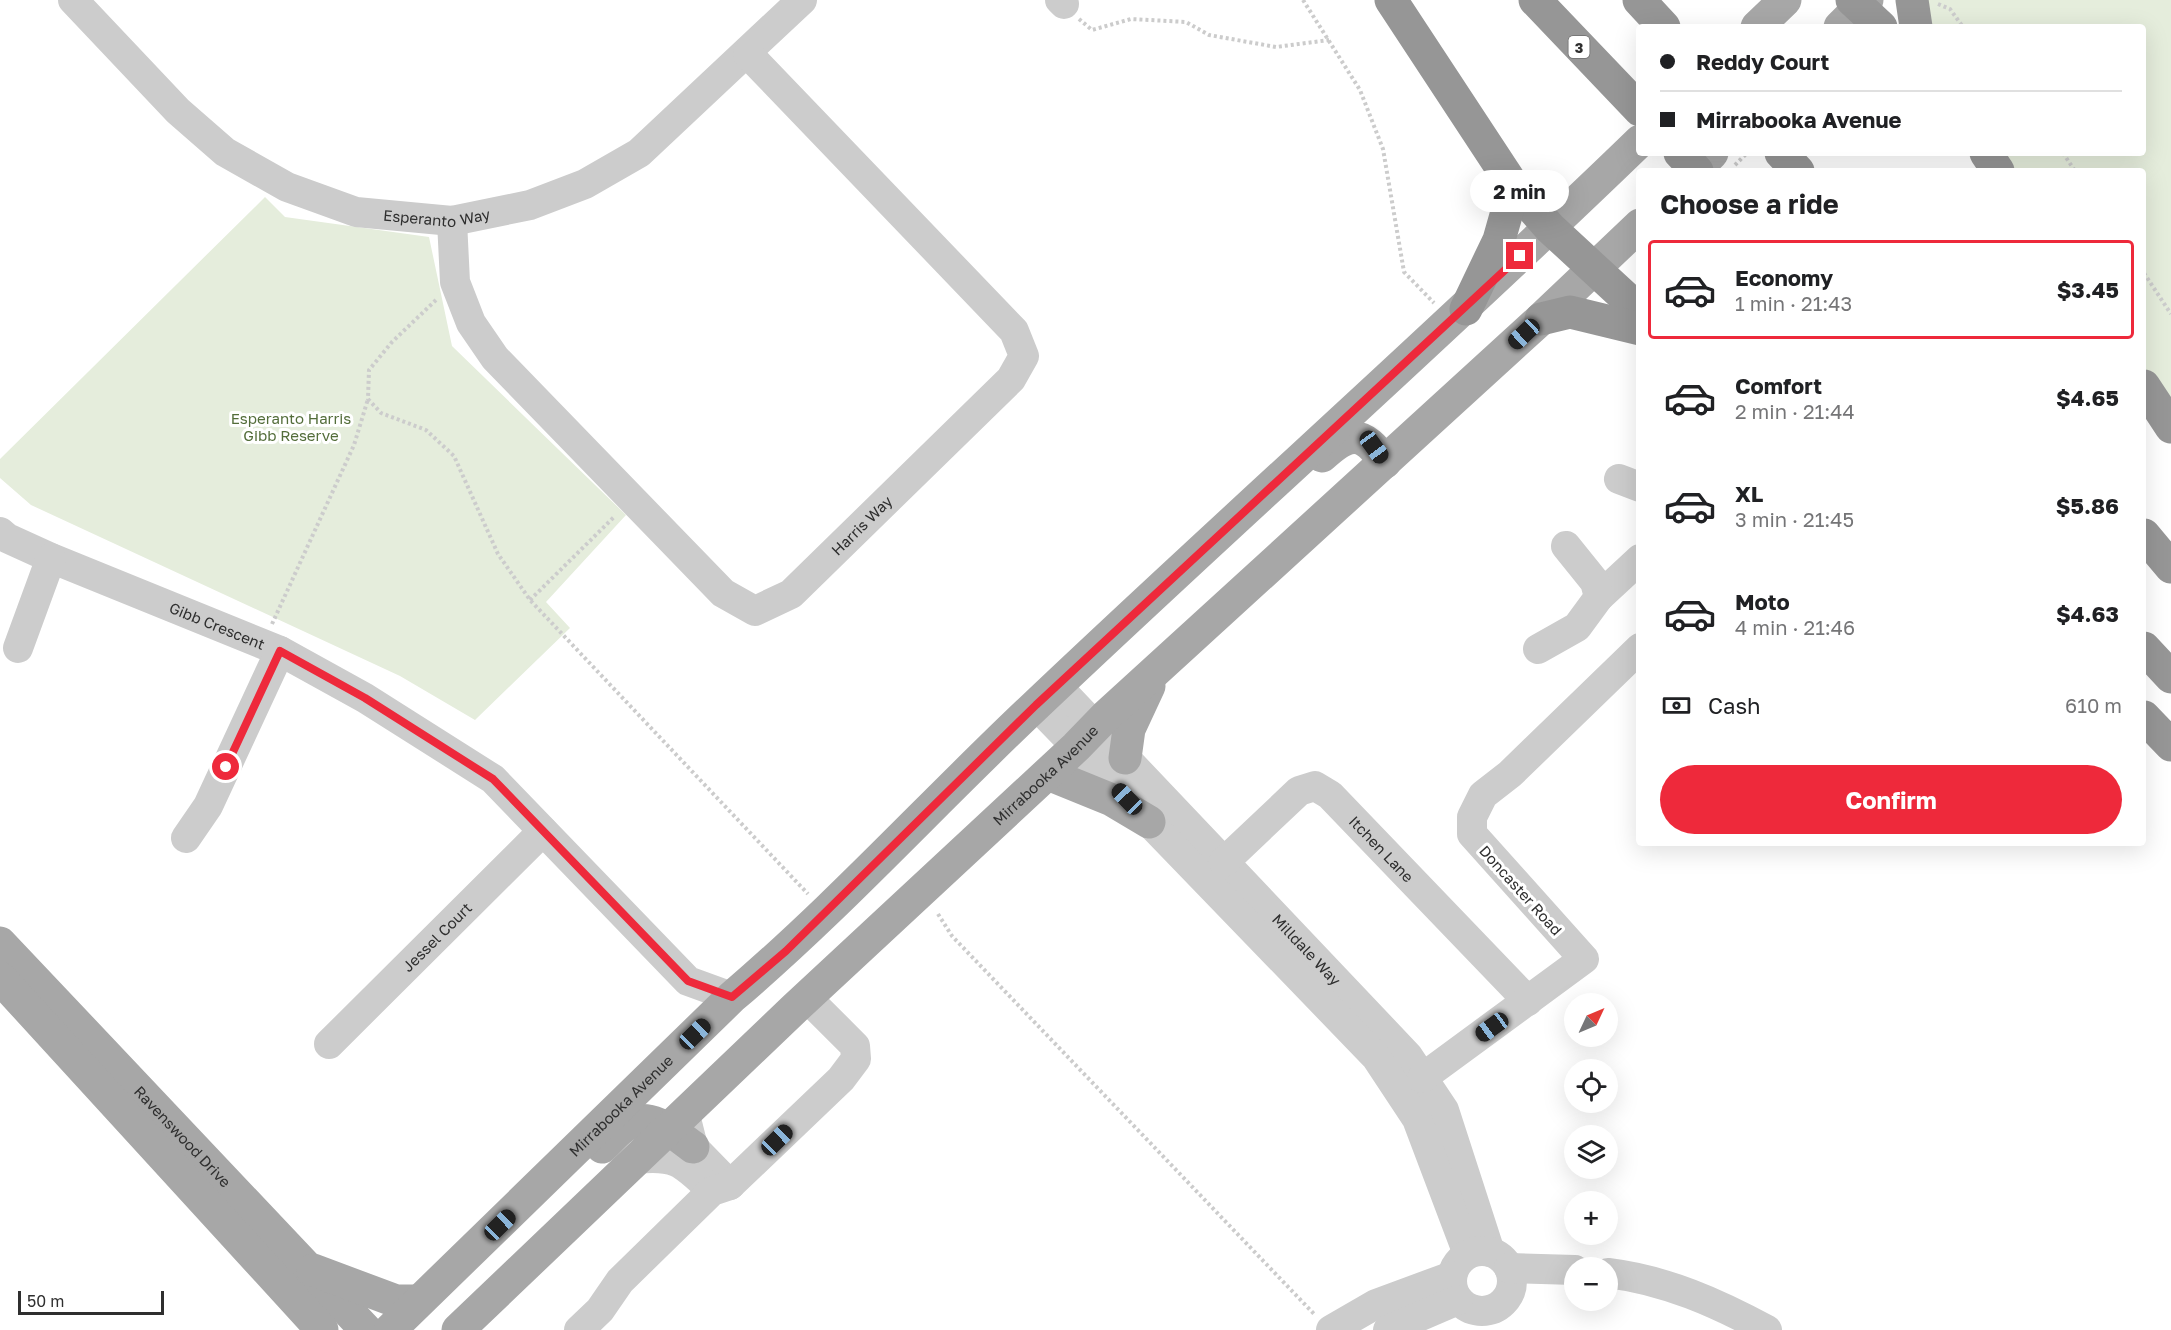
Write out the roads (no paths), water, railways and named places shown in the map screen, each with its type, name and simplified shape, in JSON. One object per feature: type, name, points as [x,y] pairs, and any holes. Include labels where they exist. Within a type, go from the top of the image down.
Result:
[{"type":"highway","points":[[1391,0],[1514,187],[1550,228],[1636,308]]},
{"type":"highway","name":"3","points":[[1535,0],[1632,101]]},
{"type":"highway","points":[[1639,0],[1661,24]]},
{"type":"highway","points":[[1683,156],[1693,168]]},
{"type":"highway","points":[[1450,306],[1499,240],[1514,187]]},
{"type":"highway","points":[[1541,319],[1570,312],[1636,328]]},
{"type":"highway","points":[[2146,389],[2171,427]]},
{"type":"highway","points":[[2146,538],[2171,567]]},
{"type":"highway","points":[[2146,650],[2171,677]]},
{"type":"highway","points":[[2146,719],[2171,746]]},
{"type":"main road","points":[[1760,24],[1785,0]]},
{"type":"main road","name":"Mirrabooka Avenue","points":[[390,1330],[732,997],[786,951],[1046,696],[1246,512],[1450,306],[1550,228],[1636,145]]},
{"type":"main road","points":[[1699,168],[1709,156]]},
{"type":"main road","name":"Mirrabooka Avenue","points":[[458,1330],[637,1159],[683,1129],[800,1003],[1048,774],[1163,664],[1541,319],[1636,229]]},
{"type":"main road","points":[[1246,512],[1348,437],[1358,437],[1368,441],[1385,462]]},
{"type":"main road","points":[[1125,759],[1129,726],[1163,664]]},
{"type":"main road","points":[[1048,774],[1112,800],[1149,822]]},
{"type":"main road","name":"Ravenswood Drive","points":[[0,943],[366,1330]]},
{"type":"main road","points":[[786,951],[783,983],[786,997],[800,1003]]},
{"type":"main road","name":"Ravenswood Drive","points":[[0,978],[316,1327]]},
{"type":"main road","points":[[532,1194],[578,1170],[628,1124],[658,1123],[683,1129]]},
{"type":"main road","points":[[491,1330],[539,1252]]},
{"type":"main road","points":[[309,1269],[396,1301],[419,1301]]},
{"type":"street","name":"Esperanto Way","points":[[73,0],[178,111],[225,152],[287,187],[356,212],[452,221],[530,205],[594,179],[639,153],[748,54],[802,0]]},
{"type":"street","name":"Harris Way","points":[[452,221],[456,282],[471,323],[495,358],[723,593],[755,611],[790,594],[1011,379],[1024,356],[1014,331],[748,54]]},
{"type":"street","name":"Gibb Crescent","points":[[0,532],[7,538],[51,558],[272,647],[365,698],[493,779],[688,981],[732,997]]},
{"type":"street","points":[[1566,546],[1595,582],[1599,597]]},
{"type":"street","points":[[18,648],[51,558]]},
{"type":"street","points":[[1538,649],[1577,627],[1599,597],[1636,563]]},
{"type":"street","points":[[186,838],[208,806],[272,647]]},
{"type":"street","name":"Doncaster Road","points":[[1422,1078],[1584,959],[1472,834],[1472,816],[1483,795],[1510,774],[1636,652]]},
{"type":"street","name":"Milldale Way","points":[[1046,696],[1085,737],[1149,822],[1376,1057],[1417,1119],[1480,1292]]},
{"type":"street","name":"Milldale Way","points":[[1085,737],[1125,759],[1408,1056],[1444,1110],[1480,1292]]},
{"type":"street","name":"Itchen Lane","points":[[1224,862],[1299,791],[1315,786],[1330,795],[1528,1001]]},
{"type":"street","name":"Jessel Court","points":[[329,1044],[543,831]]},
{"type":"street","points":[[688,981],[695,1034]]},
{"type":"street","points":[[586,1328],[620,1281],[841,1079],[856,1059],[855,1046],[800,1003]]},
{"type":"street","points":[[683,1129],[721,1188]]},
{"type":"street","points":[[637,1159],[670,1158],[684,1164],[721,1188]]},
{"type":"street","points":[[1388,1330],[1480,1292],[1564,1273]]},
{"type":"street","points":[[1618,1274],[1632,1276],[1727,1330]]},
{"type":"street","points":[[1324,1324],[1376,1304],[1480,1292],[1564,1290]]},
{"type":"street","points":[[1618,1293],[1701,1296],[1767,1330]]},
{"type":"park label","name":"Esperanto Harris Gibb Reserve","points":[[291,426]]}]
